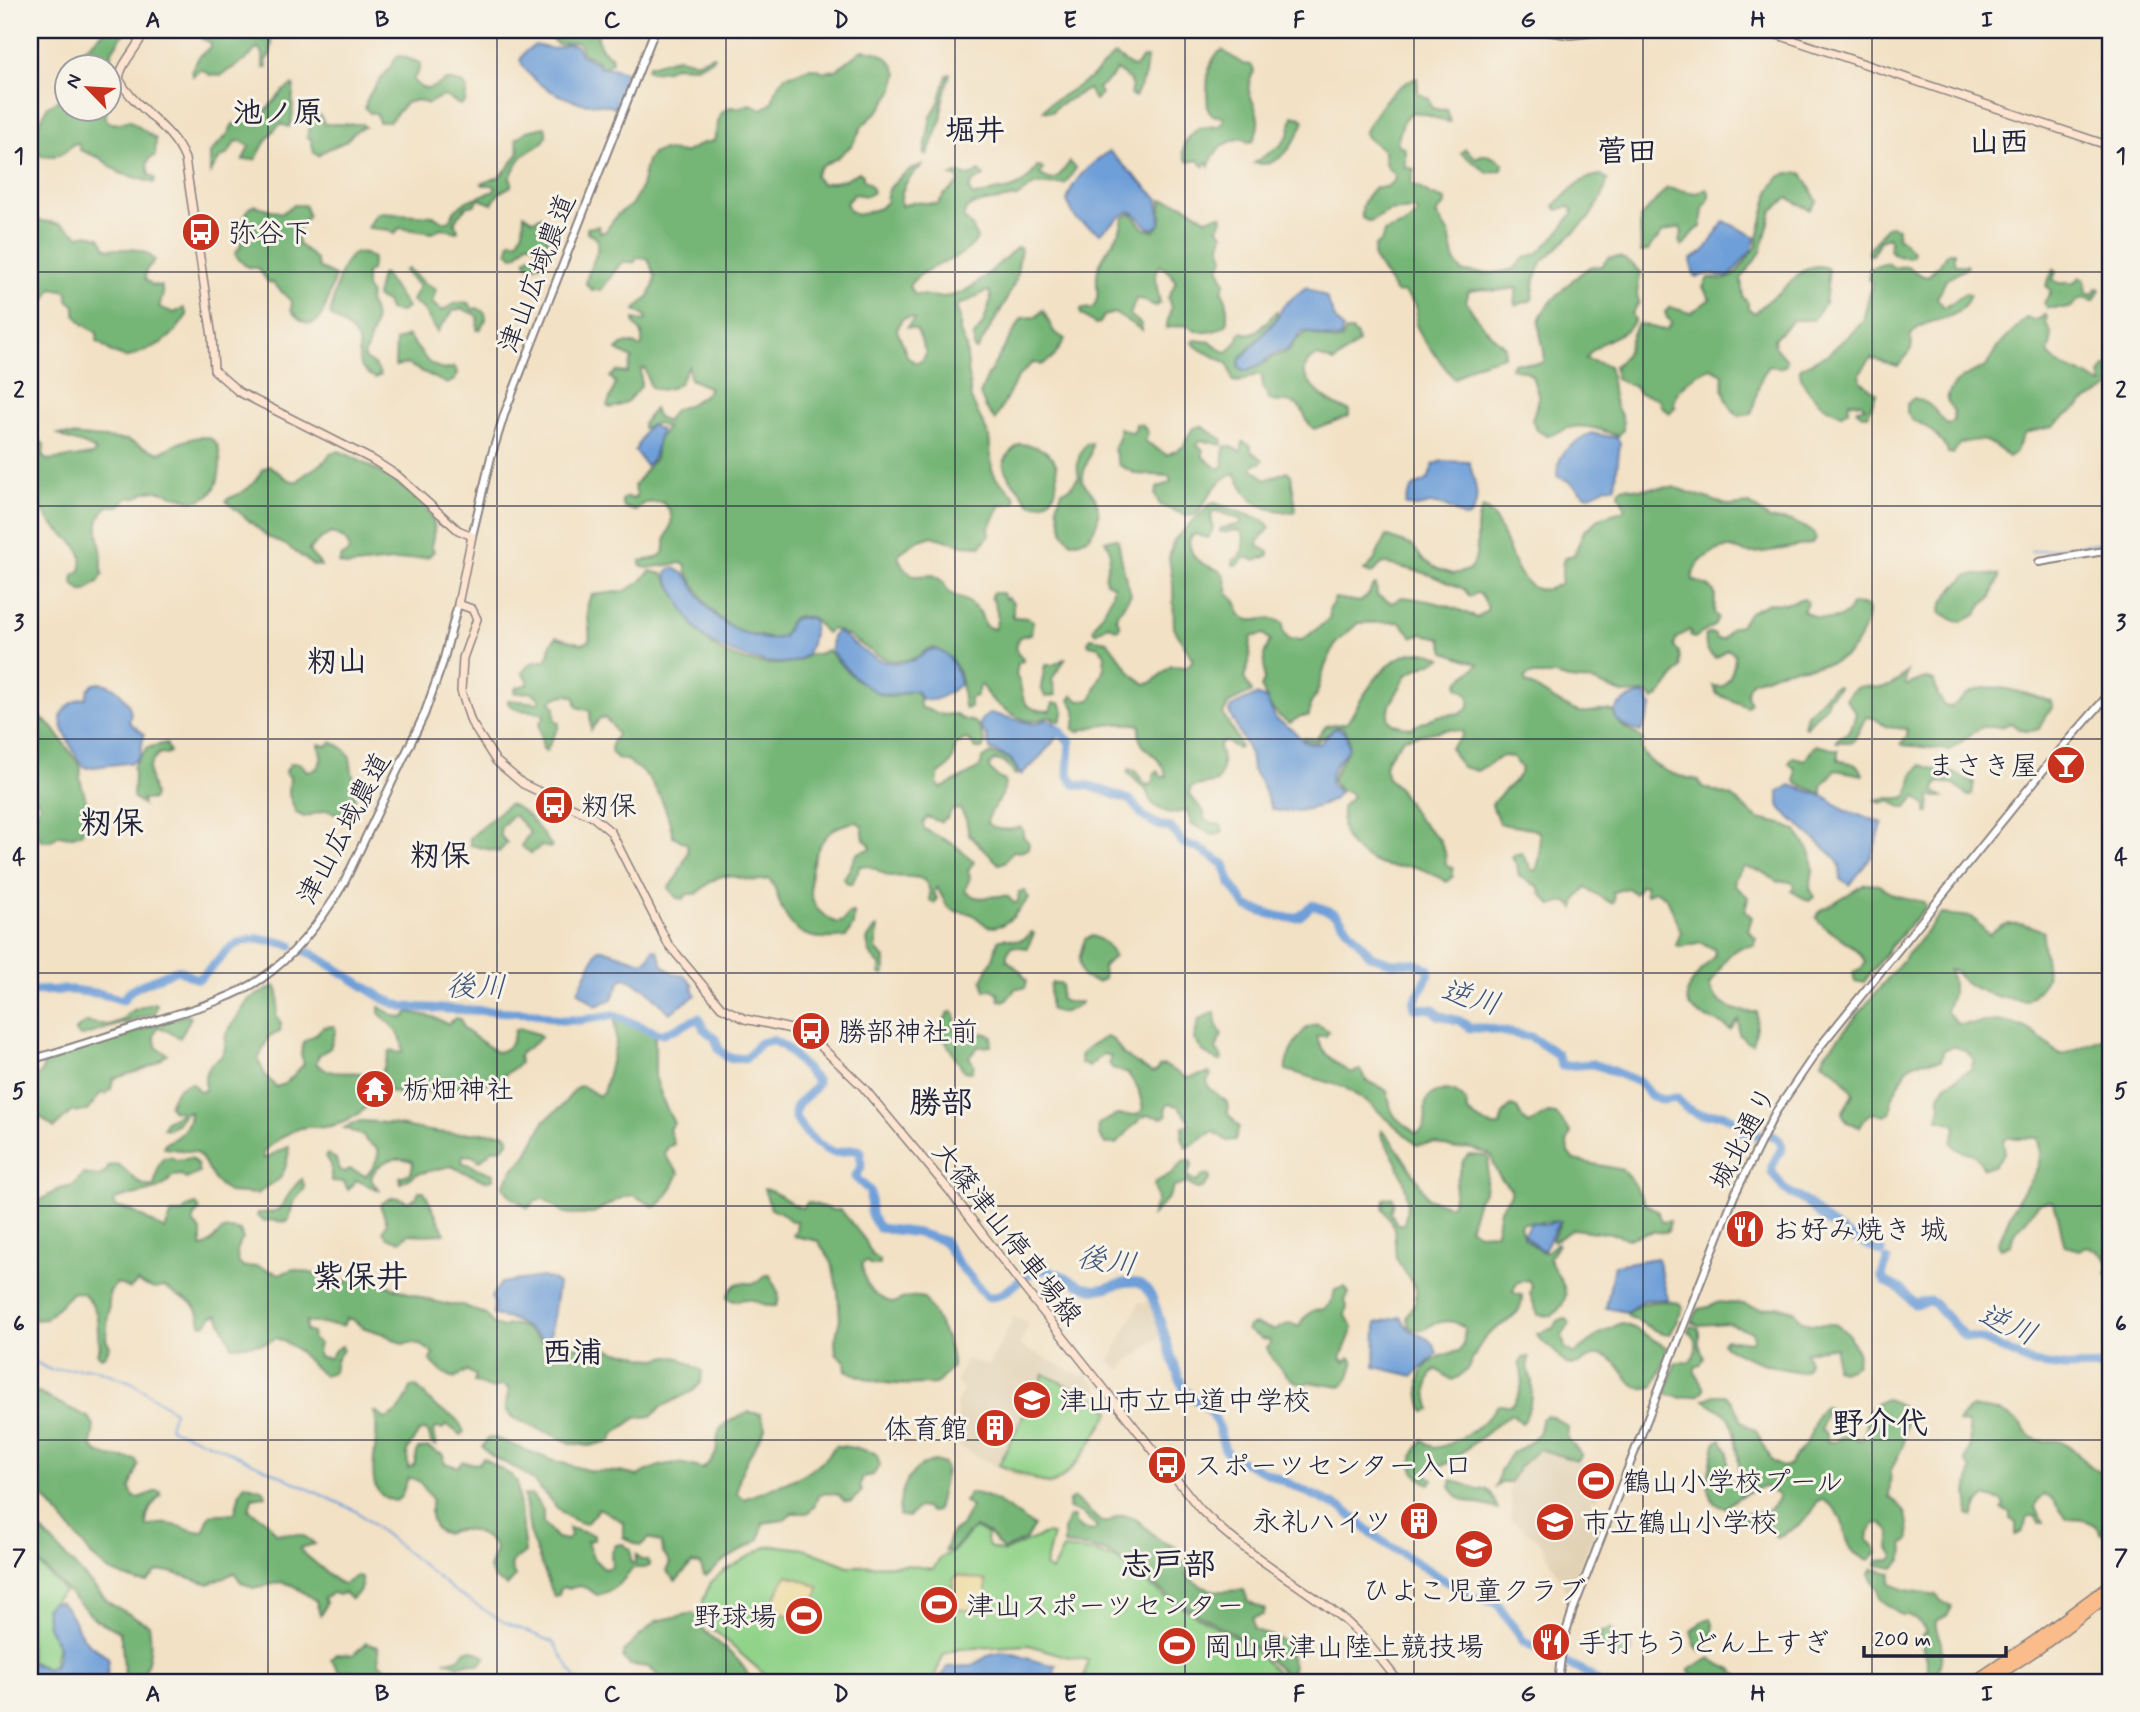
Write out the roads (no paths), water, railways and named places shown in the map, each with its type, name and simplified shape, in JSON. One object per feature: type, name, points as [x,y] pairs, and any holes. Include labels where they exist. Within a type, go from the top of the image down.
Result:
[{"type":"highway","points":[[1974,1682],[2110,1585]]},
{"type":"highway","points":[[1987,1682],[2040,1647],[2110,1594]]},
{"type":"main road","points":[[145,30],[135,51],[121,70],[119,79],[140,106],[155,117],[176,140],[185,159],[212,337],[213,363],[217,373],[239,392],[385,468],[409,485],[458,530],[472,536],[458,604]]},
{"type":"main road","points":[[1539,30],[1570,36],[1619,30]]},
{"type":"main road","points":[[1763,30],[2110,146]]},
{"type":"main road","name":"大篠津山停車場線","points":[[458,604],[472,608],[477,619],[461,668],[463,702],[471,722],[496,761],[523,784],[603,823],[617,842],[659,929],[709,995],[730,1013],[791,1030],[817,1041],[893,1121],[1195,1503],[1219,1528],[1343,1619],[1399,1682]]},
{"type":"street","name":"津山広域農道","points":[[472,536],[505,412],[655,30]]},
{"type":"street","points":[[2039,562],[2110,550]]},
{"type":"street","name":"津山広域農道","points":[[30,1060],[206,1005],[239,992],[264,977],[303,943],[344,883],[425,715],[443,662],[458,604]]},
{"type":"street","name":"城北通り","points":[[1558,1682],[1560,1658],[1573,1610],[1718,1234],[1747,1166],[1776,1113],[1802,1071],[1829,1036],[2042,772],[2110,693]]},
{"type":"water","points":[[567,44],[577,46],[581,55],[597,63],[600,68],[612,68],[628,73],[615,108],[582,103],[555,93],[530,76],[520,60],[525,52],[535,45],[554,49]]},
{"type":"water","points":[[1109,151],[1158,199],[1160,224],[1153,229],[1130,211],[1100,233],[1076,219],[1067,201],[1070,193],[1083,172]]},
{"type":"water","points":[[1724,221],[1756,237],[1751,251],[1729,277],[1708,274],[1696,277],[1691,259],[1704,252]]},
{"type":"water","points":[[1306,287],[1326,297],[1336,321],[1343,329],[1340,338],[1302,331],[1287,350],[1280,351],[1248,371],[1243,371],[1239,365],[1240,360],[1277,319],[1283,306]]},
{"type":"water","points":[[651,425],[661,430],[654,454],[646,466],[635,451],[646,429]]},
{"type":"water","points":[[1591,433],[1617,438],[1620,443],[1615,487],[1607,487],[1588,496],[1557,476],[1563,454]]},
{"type":"water","points":[[1442,461],[1469,462],[1475,483],[1476,505],[1469,517],[1465,518],[1437,504],[1417,507],[1405,504],[1412,488],[1428,480],[1433,465]]},
{"type":"water","points":[[674,568],[687,577],[717,617],[748,634],[777,639],[784,636],[793,620],[811,618],[814,622],[813,634],[807,653],[799,660],[771,662],[738,654],[710,642],[691,621],[673,590],[666,574],[669,569]]},
{"type":"water","points":[[837,631],[864,651],[887,662],[917,659],[925,652],[937,650],[952,661],[960,685],[932,700],[921,699],[917,691],[889,695],[872,690],[857,679],[831,651],[832,636]]},
{"type":"water","points":[[102,683],[114,688],[124,698],[130,710],[129,722],[144,734],[140,755],[134,762],[87,768],[79,761],[71,746],[61,717],[72,703],[86,698],[88,689],[94,684]]},
{"type":"water","points":[[1256,695],[1266,699],[1276,719],[1292,729],[1303,741],[1321,743],[1337,728],[1346,733],[1349,748],[1331,774],[1331,785],[1340,792],[1336,797],[1320,806],[1299,811],[1272,809],[1252,769],[1250,754],[1229,712],[1231,707]]},
{"type":"water","points":[[1645,695],[1652,706],[1641,732],[1622,724],[1615,714],[1620,704]]},
{"type":"water","points":[[990,713],[1036,724],[1047,719],[1063,731],[1021,775],[1011,759],[990,749],[987,737],[980,727],[981,720]]},
{"type":"water","points":[[1790,785],[1826,797],[1844,810],[1883,823],[1871,857],[1850,885],[1841,880],[1840,866],[1836,858],[1779,805],[1779,792]]},
{"type":"water","points":[[598,949],[642,962],[649,958],[653,949],[657,950],[663,965],[674,974],[685,976],[693,985],[696,995],[670,1013],[646,989],[626,978],[621,980],[612,999],[596,1006],[578,991]]},
{"type":"water","points":[[1532,1222],[1545,1225],[1559,1222],[1544,1250],[1523,1234]]},
{"type":"water","points":[[1657,1258],[1668,1299],[1644,1300],[1626,1312],[1606,1308],[1614,1265]]},
{"type":"water","points":[[541,1277],[558,1284],[549,1344],[513,1320],[493,1315],[494,1303],[491,1297],[501,1283]]},
{"type":"water","points":[[1400,1317],[1411,1330],[1431,1342],[1437,1354],[1413,1376],[1375,1367],[1376,1323]]},
{"type":"water","points":[[60,1602],[68,1610],[86,1641],[109,1659],[107,1676],[111,1682],[30,1682],[30,1662],[46,1669],[54,1667],[57,1661],[58,1646],[49,1627],[45,1608]]},
{"type":"water","points":[[1001,1652],[1056,1665],[1052,1682],[938,1682],[947,1667],[971,1666],[991,1654]]},
{"type":"waterway","points":[[2031,552],[2110,541]]},
{"type":"waterway","name":"逆川","points":[[1057,729],[1070,742],[1068,774],[1074,784],[1090,786],[1130,800],[1144,817],[1158,825],[1171,828],[1183,843],[1198,848],[1224,864],[1231,884],[1247,907],[1280,917],[1294,917],[1302,915],[1313,905],[1336,914],[1371,956],[1392,963],[1413,963],[1428,968],[1429,974],[1414,1002],[1415,1008],[1433,1009],[1438,1015],[1460,1021],[1470,1028],[1485,1028],[1531,1037],[1557,1054],[1562,1066],[1593,1064],[1605,1068],[1639,1082],[1650,1095],[1663,1100],[1676,1098],[1686,1108],[1700,1115],[1722,1114],[1740,1123],[1748,1137],[1759,1134]]},
{"type":"waterway","name":"後川","points":[[30,991],[72,990],[123,1000],[133,989],[177,970],[198,979],[231,948],[246,940],[263,939],[291,945]]},
{"type":"waterway","name":"後川","points":[[302,950],[313,954],[386,1000],[404,1007],[534,1013],[560,1020],[613,1015],[657,1033]]},
{"type":"waterway","name":"後川","points":[[663,1034],[699,1018],[704,1029],[715,1038],[719,1049],[727,1057],[745,1059],[760,1043],[772,1040],[785,1047],[817,1081],[813,1090],[796,1108],[799,1124],[828,1150],[837,1153],[853,1149],[860,1151],[861,1167],[855,1177],[870,1191],[871,1215],[879,1228],[918,1233],[944,1241],[957,1262],[987,1297],[1002,1294],[1028,1274],[1043,1270],[1094,1289],[1134,1282],[1140,1284],[1151,1295],[1182,1385],[1213,1415],[1228,1455],[1343,1509],[1380,1540],[1449,1583],[1473,1597],[1497,1603],[1524,1642],[1590,1675],[1597,1682]]},
{"type":"waterway","name":"逆川","points":[[1770,1135],[1778,1139],[1782,1148],[1772,1166],[1772,1172],[1784,1189],[1809,1204],[1826,1221],[1852,1238],[1882,1252]]},
{"type":"waterway","name":"逆川","points":[[1887,1260],[1882,1276],[1885,1281],[1902,1290],[1914,1304],[1930,1301],[1934,1303],[1965,1337],[1981,1339],[2032,1363],[2064,1367],[2110,1366]]},
{"type":"waterway","points":[[30,1359],[50,1370],[92,1368],[131,1382],[174,1411],[169,1427],[171,1429],[217,1446],[356,1511],[457,1593],[504,1622],[553,1642],[578,1682]]},
{"type":"place","name":"弥谷下","points":[[201,232]]},
{"type":"place","name":"まさき屋","points":[[2066,765]]},
{"type":"place","name":"籾保","points":[[554,805]]},
{"type":"place","name":"勝部神社前","points":[[811,1031]]},
{"type":"place","name":"栃畑神社","points":[[375,1089]]},
{"type":"place","name":"お好み焼き 城","points":[[1745,1229]]},
{"type":"place","name":"津山市立中道中学校","points":[[1032,1400]]},
{"type":"place","name":"体育館","points":[[995,1428]]},
{"type":"place","name":"スポーツセンター入口","points":[[1167,1465]]},
{"type":"place","name":"鶴山小学校プール","points":[[1596,1481]]},
{"type":"place","name":"永礼ハイツ","points":[[1419,1521]]},
{"type":"place","name":"市立鶴山小学校","points":[[1555,1522]]},
{"type":"place","name":"ひよこ児童クラブ","points":[[1474,1549]]},
{"type":"place","name":"津山スポーツセンター","points":[[939,1605]]},
{"type":"place","name":"野球場","points":[[804,1616]]},
{"type":"place","name":"手打ちうどん上すぎ","points":[[1551,1642]]},
{"type":"place","name":"岡山県津山陸上競技場","points":[[1177,1646]]},
{"type":"district","name":"池ノ原","points":[[278,112]]},
{"type":"district","name":"堀井","points":[[975,130]]},
{"type":"district","name":"山西","points":[[1999,142]]},
{"type":"district","name":"菅田","points":[[1627,151]]},
{"type":"district","name":"籾山","points":[[337,661]]},
{"type":"district","name":"籾保","points":[[112,822]]},
{"type":"district","name":"籾保","points":[[440,855]]},
{"type":"district","name":"勝部","points":[[941,1102]]},
{"type":"district","name":"紫保井","points":[[360,1276]]},
{"type":"district","name":"西浦","points":[[572,1352]]},
{"type":"district","name":"野介代","points":[[1880,1423]]},
{"type":"district","name":"志戸部","points":[[1168,1564]]}]
